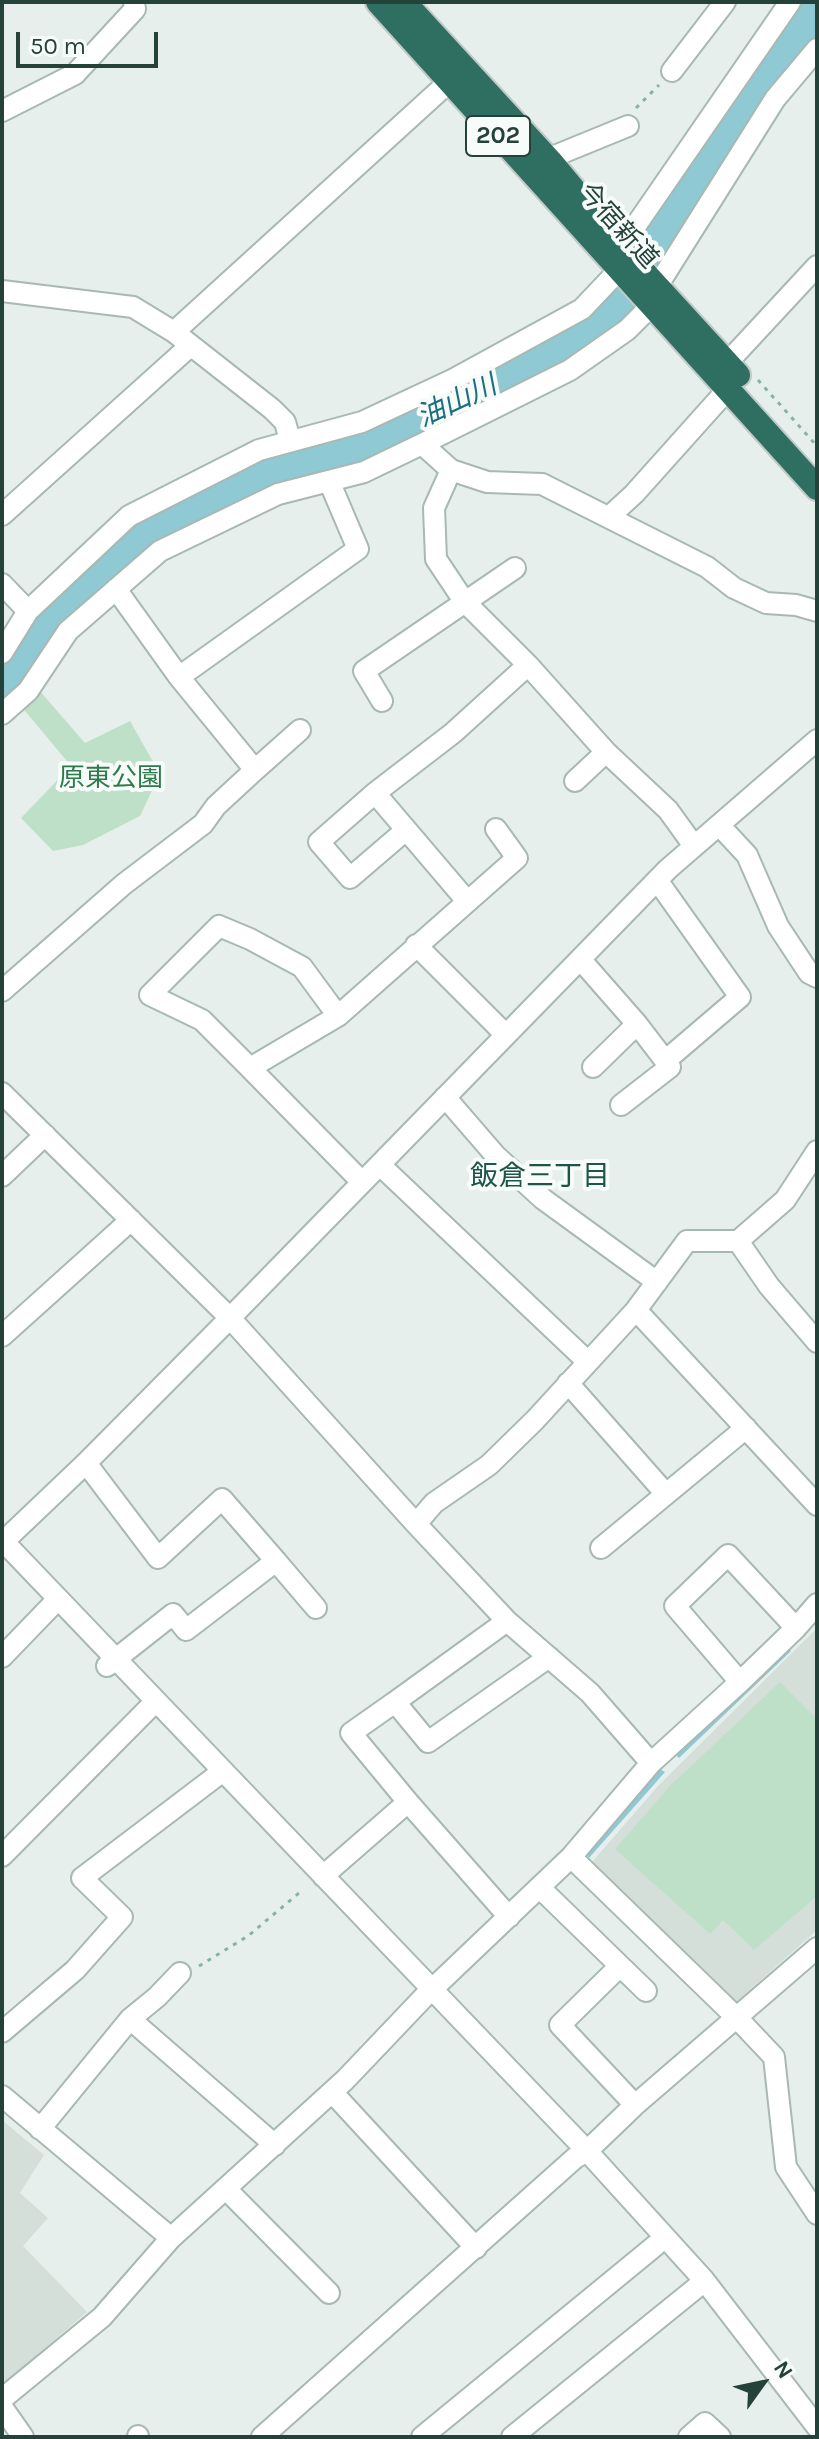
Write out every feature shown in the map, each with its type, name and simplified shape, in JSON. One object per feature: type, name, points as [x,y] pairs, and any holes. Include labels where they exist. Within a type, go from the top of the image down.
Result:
[{"type":"highway","name":"今宿新道","points":[[378,2],[550,161],[623,251]]},
{"type":"highway","name":"今宿新道","points":[[404,2],[456,74],[658,288],[817,463]]},
{"type":"highway","name":"今宿新道","points":[[658,288],[728,389],[817,488]]},
{"type":"street","points":[[2,111],[75,74],[135,9],[134,2]]},
{"type":"street","points":[[672,71],[725,2]]},
{"type":"street","points":[[2,653],[28,611],[129,516],[259,450],[362,422],[454,379],[582,309],[623,251],[673,168],[790,2]]},
{"type":"street","points":[[2,714],[28,691],[68,631],[160,551],[278,494],[364,472],[570,370],[627,330],[658,288],[775,99],[817,49]]},
{"type":"street","points":[[174,332],[456,74]]},
{"type":"street","points":[[550,161],[557,155],[628,126]]},
{"type":"street","points":[[727,363],[817,266]]},
{"type":"street","points":[[2,291],[133,307],[174,332],[285,422],[290,440]]},
{"type":"street","points":[[2,515],[190,346]]},
{"type":"street","points":[[610,516],[634,494],[728,389]]},
{"type":"street","points":[[422,444],[451,470],[487,482],[542,484],[707,567],[734,588],[766,603],[796,605],[817,611]]},
{"type":"street","points":[[451,470],[434,508],[436,559],[464,601],[528,665],[606,752],[668,810],[694,846]]},
{"type":"street","points":[[179,677],[358,549],[329,481]]},
{"type":"street","points":[[382,701],[364,671],[515,568]]},
{"type":"street","points":[[2,584],[28,611]]},
{"type":"street","points":[[116,589],[179,677],[255,770]]},
{"type":"street","points":[[406,830],[350,878],[319,842],[375,793],[453,733],[528,665]]},
{"type":"street","points":[[2,991],[124,884],[203,824],[216,806],[300,730]]},
{"type":"street","points":[[817,740],[657,880],[230,1318],[2,1545],[581,2155],[704,2280],[817,2427]]},
{"type":"street","points":[[575,781],[606,752]]},
{"type":"street","points":[[375,793],[467,901]]},
{"type":"street","points":[[719,825],[747,855],[778,926],[809,973],[817,977]]},
{"type":"street","points":[[250,1068],[338,1016],[517,858],[496,829]]},
{"type":"street","points":[[657,880],[740,997],[665,1061]]},
{"type":"street","points":[[338,1016],[302,967],[219,926],[150,995],[202,1020],[362,1182]]},
{"type":"street","points":[[416,945],[506,1035]]},
{"type":"street","points":[[580,959],[670,1067],[621,1105]]},
{"type":"street","points":[[593,1067],[637,1024]]},
{"type":"street","points":[[2,1093],[230,1318],[507,1621],[590,1693],[651,1763]]},
{"type":"street","points":[[445,1097],[496,1156],[543,1199],[657,1282]]},
{"type":"street","points":[[2,1176],[45,1135]]},
{"type":"street","points":[[416,1524],[434,1503],[489,1465],[568,1383],[636,1310],[687,1241],[738,1241],[785,1200],[817,1151]]},
{"type":"street","points":[[380,1165],[588,1362]]},
{"type":"street","points":[[2,1336],[131,1220]]},
{"type":"street","points":[[738,1241],[769,1286],[816,1339]]},
{"type":"street","points":[[636,1310],[817,1505]]},
{"type":"street","points":[[568,1383],[666,1494]]},
{"type":"street","points":[[601,1548],[746,1428]]},
{"type":"street","points":[[86,1463],[158,1558],[222,1499],[316,1608]]},
{"type":"street","points":[[740,1682],[675,1606],[728,1555],[796,1628]]},
{"type":"street","points":[[111,1662],[173,1614],[186,1630],[276,1561]]},
{"type":"street","points":[[2,1657],[54,1603]]},
{"type":"street","points":[[23,2437],[3,2399],[102,2317],[171,2238],[332,2092],[428,1992],[540,1888],[571,1857],[651,1763],[740,1682],[817,1604]]},
{"type":"street","points":[[507,1621],[351,1733],[509,1917]]},
{"type":"street","points":[[395,1702],[428,1742],[549,1657]]},
{"type":"street","points":[[2,1856],[152,1705]]},
{"type":"street","points":[[218,1774],[323,1876],[428,1992]]},
{"type":"street","points":[[2,2032],[75,1970],[122,1917],[82,1878],[218,1774]]},
{"type":"street","points":[[323,1876],[408,1802]]},
{"type":"street","points":[[571,1857],[774,2057],[786,2167],[817,2214]]},
{"type":"street","points":[[540,1888],[646,1991]]},
{"type":"street","points":[[262,2437],[635,2105],[737,2018],[813,1961]]},
{"type":"street","points":[[620,1966],[560,2025],[635,2105]]},
{"type":"street","points":[[40,2129],[130,2019],[180,1973]]},
{"type":"street","points":[[130,2019],[275,2145]]},
{"type":"street","points":[[332,2092],[476,2248]]},
{"type":"street","points":[[2,2096],[171,2238]]},
{"type":"street","points":[[581,2155],[696,2288],[809,2437]]},
{"type":"street","points":[[226,2189],[329,2293]]},
{"type":"street","points":[[422,2437],[656,2245]]},
{"type":"street","points":[[512,2437],[696,2288]]},
{"type":"street","points":[[689,2437],[705,2423],[720,2437]]},
{"type":"path","points":[[180,1973],[193,1969],[248,1936],[299,1893]]},
{"type":"shaded area","points":[[817,1628],[817,1930],[734,2004],[592,1862],[658,1786]]},
{"type":"shaded area","points":[[2,2120],[44,2155],[20,2193],[48,2218],[23,2246],[87,2312],[6,2382],[2,2378]]},
{"type":"green space","name":"原東公園","points":[[39,690],[85,743],[130,721],[160,774],[140,816],[83,845],[53,851],[21,818],[71,766],[20,705]]},
{"type":"green space","points":[[780,1682],[817,1719],[817,1896],[754,1950],[723,1920],[710,1934],[615,1849],[670,1786]]},
{"type":"water","points":[[786,1646],[791,1651],[679,1758],[675,1754]]},
{"type":"water","points":[[660,1769],[665,1772],[589,1858],[584,1852]]},
{"type":"waterway","name":"油山川","points":[[2,683],[44,628],[99,570],[155,526],[269,471],[376,439],[449,402],[547,361],[608,316],[779,56],[817,7]]},
{"type":"district","name":"飯倉三丁目","points":[[540,1177]]}]
